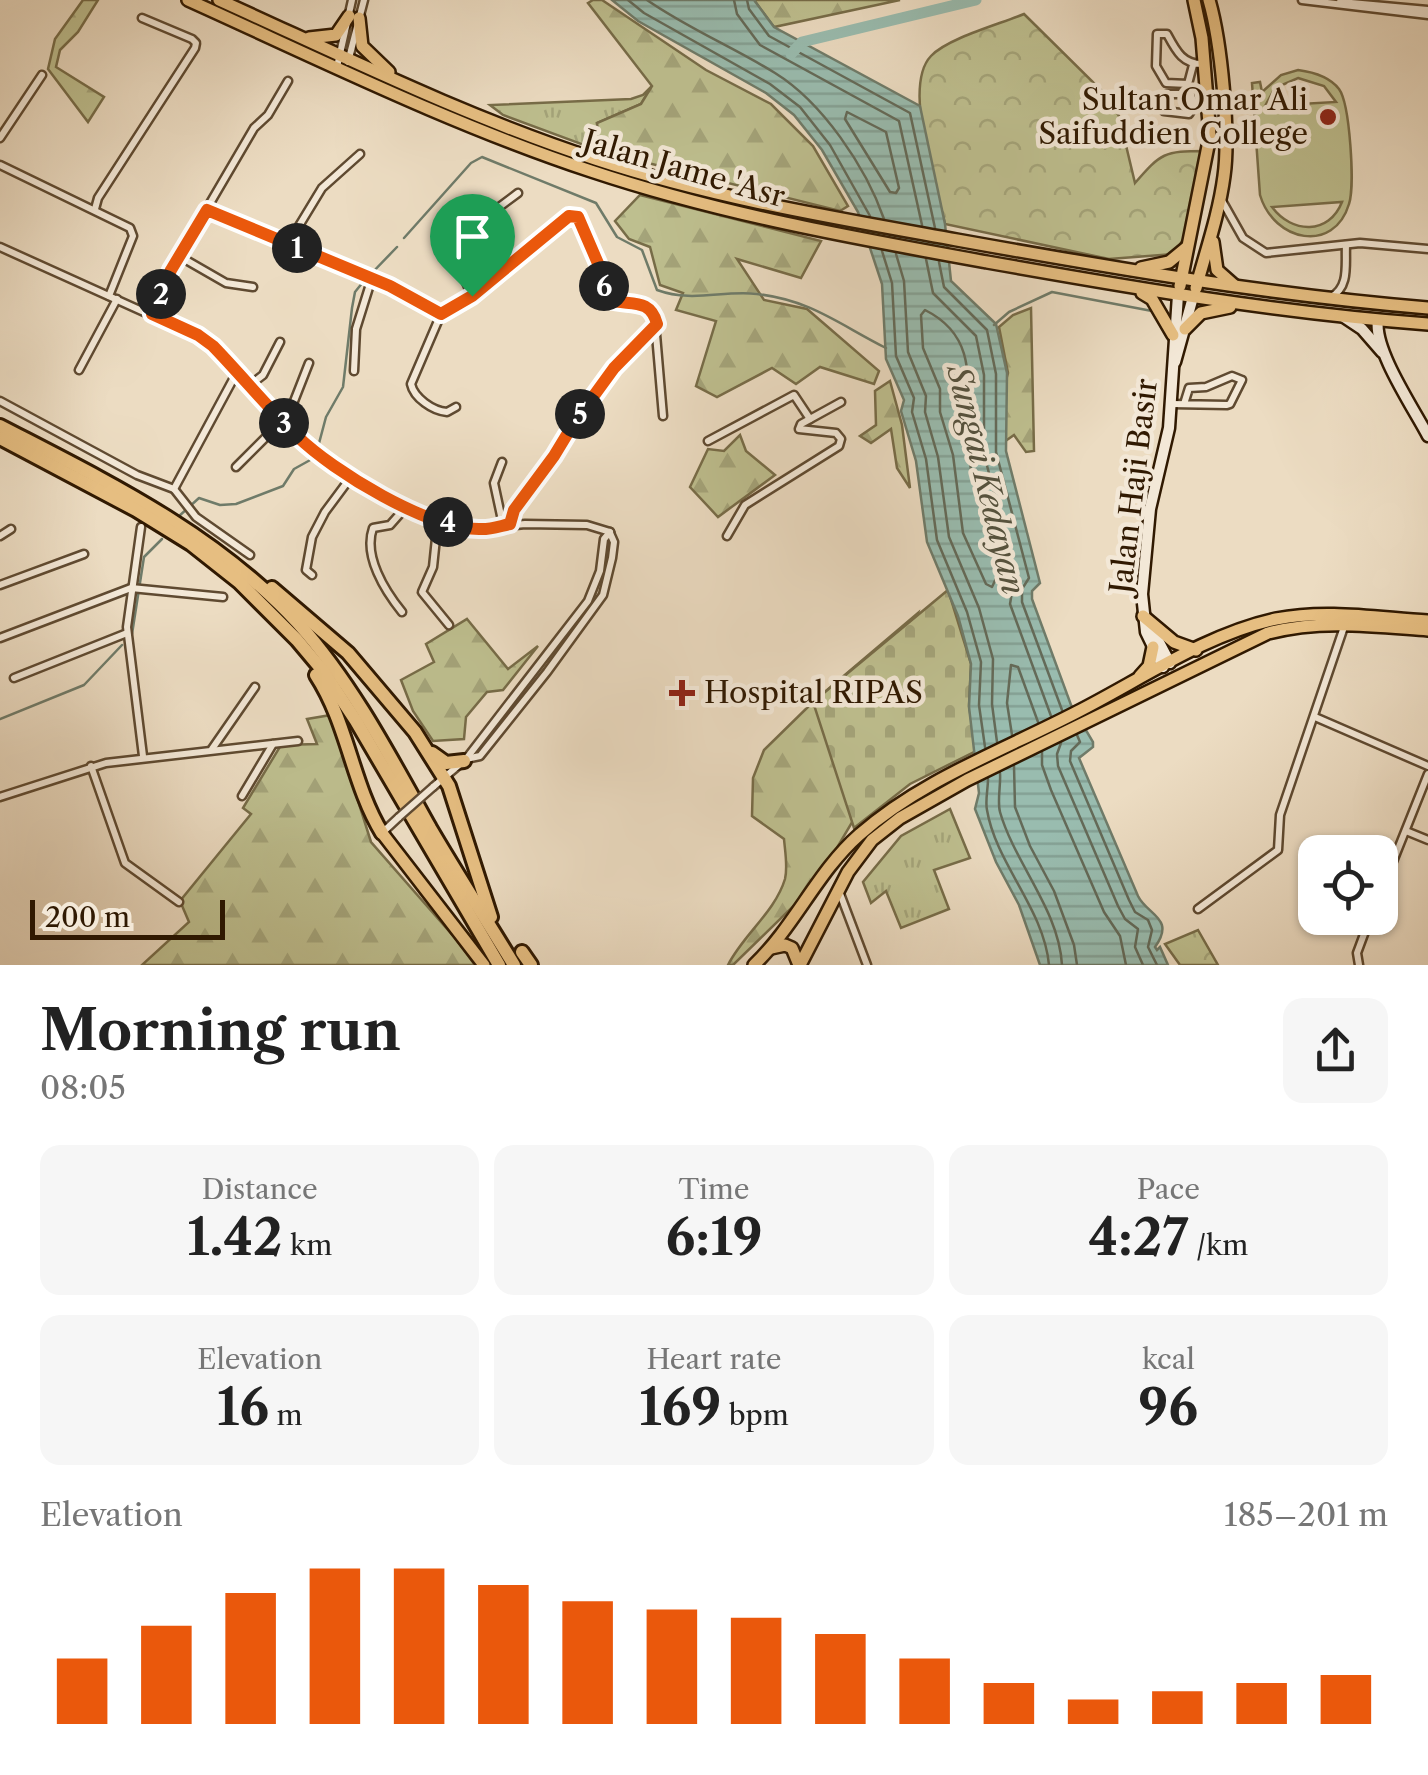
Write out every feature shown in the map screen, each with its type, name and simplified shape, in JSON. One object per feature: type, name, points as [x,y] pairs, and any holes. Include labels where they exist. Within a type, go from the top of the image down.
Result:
[{"type":"highway","points":[[0,426],[143,501],[261,579],[348,652],[441,762],[466,760]]},
{"type":"highway","points":[[0,438],[164,526],[215,562],[264,605],[340,695],[512,961]]},
{"type":"highway","points":[[216,550],[294,620],[334,668],[502,946],[512,961],[531,965]]},
{"type":"highway","points":[[264,605],[321,681],[346,737],[365,802],[382,833]]},
{"type":"highway","points":[[415,732],[502,946]]},
{"type":"main road","name":"Jalan Jame 'Asr","points":[[188,0],[343,63],[493,136],[594,172],[717,208],[823,232],[1108,284],[1344,317],[1428,324]]},
{"type":"main road","name":"Jalan Jame 'Asr","points":[[221,0],[304,38],[343,63],[400,81],[510,128],[598,160],[720,194],[1111,268],[1326,300],[1428,308]]},
{"type":"main road","points":[[1194,0],[1202,38]]},
{"type":"main road","points":[[1178,295],[1207,162],[1208,106],[1198,64],[1206,0]]},
{"type":"main road","points":[[1206,0],[1214,17]]},
{"type":"main road","points":[[1193,297],[1220,198],[1226,143],[1214,17],[1226,0]]},
{"type":"main road","points":[[304,38],[336,35],[354,17],[362,46],[400,81]]},
{"type":"main road","points":[[1212,228],[1217,270],[1241,288]]},
{"type":"main road","points":[[1108,284],[1111,268],[1155,267],[1176,258],[1189,244]]},
{"type":"main road","points":[[1134,288],[1152,299],[1179,332],[1201,313],[1249,305]]},
{"type":"main road","name":"Jalan Haji Basir","points":[[1173,677],[1153,647],[1144,616],[1148,521],[1167,444],[1179,332],[1178,295]]},
{"type":"main road","name":"Jalan Haji Basir","points":[[1179,332],[1193,297]]},
{"type":"main road","points":[[1344,317],[1362,329],[1386,357]]},
{"type":"main road","points":[[1378,320],[1386,357],[1428,436]]},
{"type":"main road","points":[[1082,716],[1133,682],[1237,631],[1295,616],[1344,615],[1428,622]]},
{"type":"main road","points":[[1144,616],[1174,642],[1196,650]]},
{"type":"main road","name":"Jalan Haji Basir","points":[[1144,616],[1166,665]]},
{"type":"main road","points":[[754,965],[771,948],[837,858],[876,820],[1082,716],[1268,633],[1345,623],[1428,630]]},
{"type":"main road","points":[[1133,682],[1148,666],[1153,647]]},
{"type":"main road","points":[[800,965],[838,890],[861,855],[886,828],[965,775]]},
{"type":"main road","points":[[382,833],[484,965]]},
{"type":"main road","points":[[809,898],[822,888],[838,890]]},
{"type":"main road","points":[[771,948],[792,948],[800,965]]},
{"type":"street","points":[[352,0],[354,17]]},
{"type":"street","points":[[343,63],[354,17],[364,0]]},
{"type":"street","points":[[1302,0],[1428,12]]},
{"type":"street","points":[[1328,2],[1372,2],[1428,12]]},
{"type":"street","points":[[95,209],[98,198],[196,43],[142,18]]},
{"type":"street","points":[[1157,34],[1167,34],[1178,56],[1198,64],[1188,84],[1166,83],[1159,75],[1155,59],[1157,34]]},
{"type":"street","points":[[0,138],[42,75]]},
{"type":"street","points":[[152,314],[179,256],[254,128],[268,115],[288,81]]},
{"type":"street","points":[[1168,94],[1191,94],[1194,106],[1189,114],[1164,111],[1168,94]]},
{"type":"street","points":[[1194,106],[1208,106]]},
{"type":"street","points":[[288,244],[322,188],[360,154]]},
{"type":"street","points":[[0,165],[127,225],[132,236],[113,297],[79,370]]},
{"type":"street","points":[[472,296],[455,246],[518,193]]},
{"type":"street","points":[[1220,198],[1244,238],[1258,250],[1278,253],[1346,245],[1428,249]]},
{"type":"street","points":[[207,210],[390,286],[441,314]]},
{"type":"street","points":[[456,407],[440,412],[412,391],[414,375],[441,314],[472,296],[574,215],[600,268],[609,300],[648,306],[654,311],[663,416]]},
{"type":"street","points":[[1326,300],[1339,292],[1344,283],[1346,245]]},
{"type":"street","points":[[0,247],[206,340],[312,449],[350,477],[405,508],[479,530],[507,525],[586,524],[610,532],[604,539],[600,571],[588,601],[466,760],[382,833]]},
{"type":"street","points":[[179,256],[226,283],[253,287]]},
{"type":"street","points":[[354,371],[356,329],[371,280]]},
{"type":"street","points":[[1344,283],[1362,303]]},
{"type":"street","points":[[507,525],[614,368],[657,324]]},
{"type":"street","points":[[249,385],[263,375],[280,342]]},
{"type":"street","points":[[236,468],[283,422],[309,364]]},
{"type":"street","points":[[174,489],[238,372]]},
{"type":"street","points":[[1172,404],[1184,404],[1230,404],[1242,380],[1232,376],[1206,387],[1190,388],[1184,404]]},
{"type":"street","points":[[708,441],[794,395],[810,419]]},
{"type":"street","points":[[0,401],[150,482],[174,489],[196,518],[250,555]]},
{"type":"street","points":[[728,536],[745,504],[841,443],[836,433],[798,429],[841,402]]},
{"type":"street","points":[[502,462],[494,482],[507,525]]},
{"type":"street","points":[[312,574],[306,570],[312,537],[324,512],[350,477]]},
{"type":"street","points":[[402,612],[378,574],[370,540],[373,528],[390,524],[405,508]]},
{"type":"street","points":[[438,519],[432,567],[422,592],[449,624]]},
{"type":"street","points":[[141,526],[127,633],[143,756]]},
{"type":"street","points":[[0,536],[10,529]]},
{"type":"street","points":[[0,584],[84,554]]},
{"type":"street","points":[[0,638],[131,588],[223,597]]},
{"type":"street","points":[[1198,909],[1276,853],[1280,815],[1345,623]]},
{"type":"street","points":[[14,678],[127,633]]},
{"type":"street","points":[[212,750],[255,687]]},
{"type":"street","points":[[1315,717],[1428,766]]},
{"type":"street","points":[[0,797],[91,766],[143,756],[298,742]]},
{"type":"street","points":[[242,796],[274,744]]},
{"type":"street","points":[[91,766],[125,863],[179,902]]},
{"type":"street","points":[[1398,850],[1428,774]]},
{"type":"street","points":[[1406,830],[1428,840]]},
{"type":"street","points":[[838,890],[866,965]]},
{"type":"street","points":[[826,914],[841,915],[849,923]]},
{"type":"street","points":[[1358,965],[1356,953],[1363,935]]},
{"type":"green space","points":[[83,0],[98,0],[78,32],[60,50],[56,67],[104,97],[88,122],[48,69],[55,39]]},
{"type":"green space","points":[[602,0],[706,70],[771,104],[813,146],[848,206],[840,211],[600,151],[597,123],[641,104],[652,86],[588,3]]},
{"type":"green space","points":[[754,0],[900,0],[774,27]]},
{"type":"green space","points":[[1024,14],[1103,92],[1119,116],[1135,183],[1164,156],[1205,151],[1189,230],[1174,254],[1109,259],[945,224],[920,112],[923,70],[931,56],[949,43]]},
{"type":"green space","points":[[1298,70],[1326,78],[1339,89],[1346,111],[1351,164],[1349,204],[1341,220],[1318,236],[1290,232],[1267,211],[1260,195],[1252,83],[1260,82],[1262,92],[1281,75]],"holes":[[[1298,78],[1324,86],[1336,102],[1265,106],[1275,88]],[[1342,202],[1328,220],[1310,227],[1290,222],[1272,207]]]},
{"type":"green space","points":[[652,86],[641,104],[597,123],[600,151],[503,115],[490,105],[631,99]]},
{"type":"green space","points":[[640,195],[821,241],[801,278],[737,259],[764,300],[807,309],[879,371],[874,384],[820,367],[796,384],[772,368],[717,397],[696,386],[716,321],[676,310],[683,293],[660,285],[650,247],[629,239],[615,221]]},
{"type":"green space","points":[[1031,308],[1034,451],[1026,452],[1014,435],[1004,442],[1001,398],[1008,373],[999,327],[1013,315]]},
{"type":"green space","points":[[890,381],[902,425],[910,488],[897,468],[891,429],[871,443],[860,436],[876,425],[875,391]]},
{"type":"green space","points":[[740,435],[746,451],[775,475],[718,517],[690,487],[708,449],[724,451]]},
{"type":"green space","points":[[948,590],[971,664],[969,706],[976,751],[910,784],[854,828],[813,702]]},
{"type":"green space","points":[[918,613],[854,819],[815,885],[733,965],[728,965],[774,902],[786,874],[784,839],[752,816],[753,778],[764,750],[813,702]]},
{"type":"green space","points":[[467,619],[508,669],[538,646],[503,690],[487,692],[466,717],[464,739],[433,741],[413,711],[401,680],[434,662],[426,644]]},
{"type":"green space","points":[[331,715],[371,842],[475,965],[142,965],[189,922],[180,901],[251,814],[243,808],[281,745],[317,744],[307,719]]},
{"type":"green space","points":[[950,809],[970,858],[934,870],[949,909],[901,928],[886,891],[871,903],[863,882],[901,836]]},
{"type":"green space","points":[[1198,930],[1218,965],[1180,965],[1165,944]]},
{"type":"water","name":"Sungai Kedayan","points":[[612,0],[754,0],[774,27],[920,106],[945,224],[951,281],[996,324],[1007,373],[1006,451],[1040,583],[1032,591],[1032,599],[1071,705],[1093,742],[1093,747],[1079,758],[1138,896],[1161,923],[1161,937],[1155,947],[1160,947],[1168,965],[1040,965],[1019,905],[975,809],[979,793],[969,707],[971,664],[958,616],[927,542],[916,461],[901,411],[904,400],[886,359],[882,284],[858,212],[822,150],[794,115],[766,93],[638,21]]},
{"type":"waterway","points":[[791,54],[802,42],[976,0]]},
{"type":"waterway","points":[[404,238],[471,163],[482,157],[596,203],[617,237],[642,250],[657,290],[683,296],[744,293],[776,297],[824,315],[886,348]]},
{"type":"waterway","points":[[369,276],[397,247]]},
{"type":"waterway","points":[[318,447],[326,417],[343,387],[355,292],[363,282]]},
{"type":"waterway","points":[[994,325],[1009,312],[1052,292],[1152,311]]},
{"type":"waterway","points":[[178,517],[199,498],[220,505],[236,504],[283,486],[294,469],[312,459]]},
{"type":"waterway","points":[[132,634],[144,557],[162,539]]},
{"type":"waterway","points":[[0,719],[84,685],[122,645]]},
{"type":"place","name":"Sultan Omar Ali Saifuddien College","points":[[1328,117]]},
{"type":"place","name":"Hospital RIPAS","points":[[682,693]]},
{"type":"route","points":[[207,210],[390,286],[441,314],[472,296],[574,215],[600,268],[609,300],[648,306],[654,311],[657,324],[614,368],[510,516],[510,524],[479,530],[405,508],[350,477],[297,436],[213,346],[152,314],[171,270],[207,210]]}]
